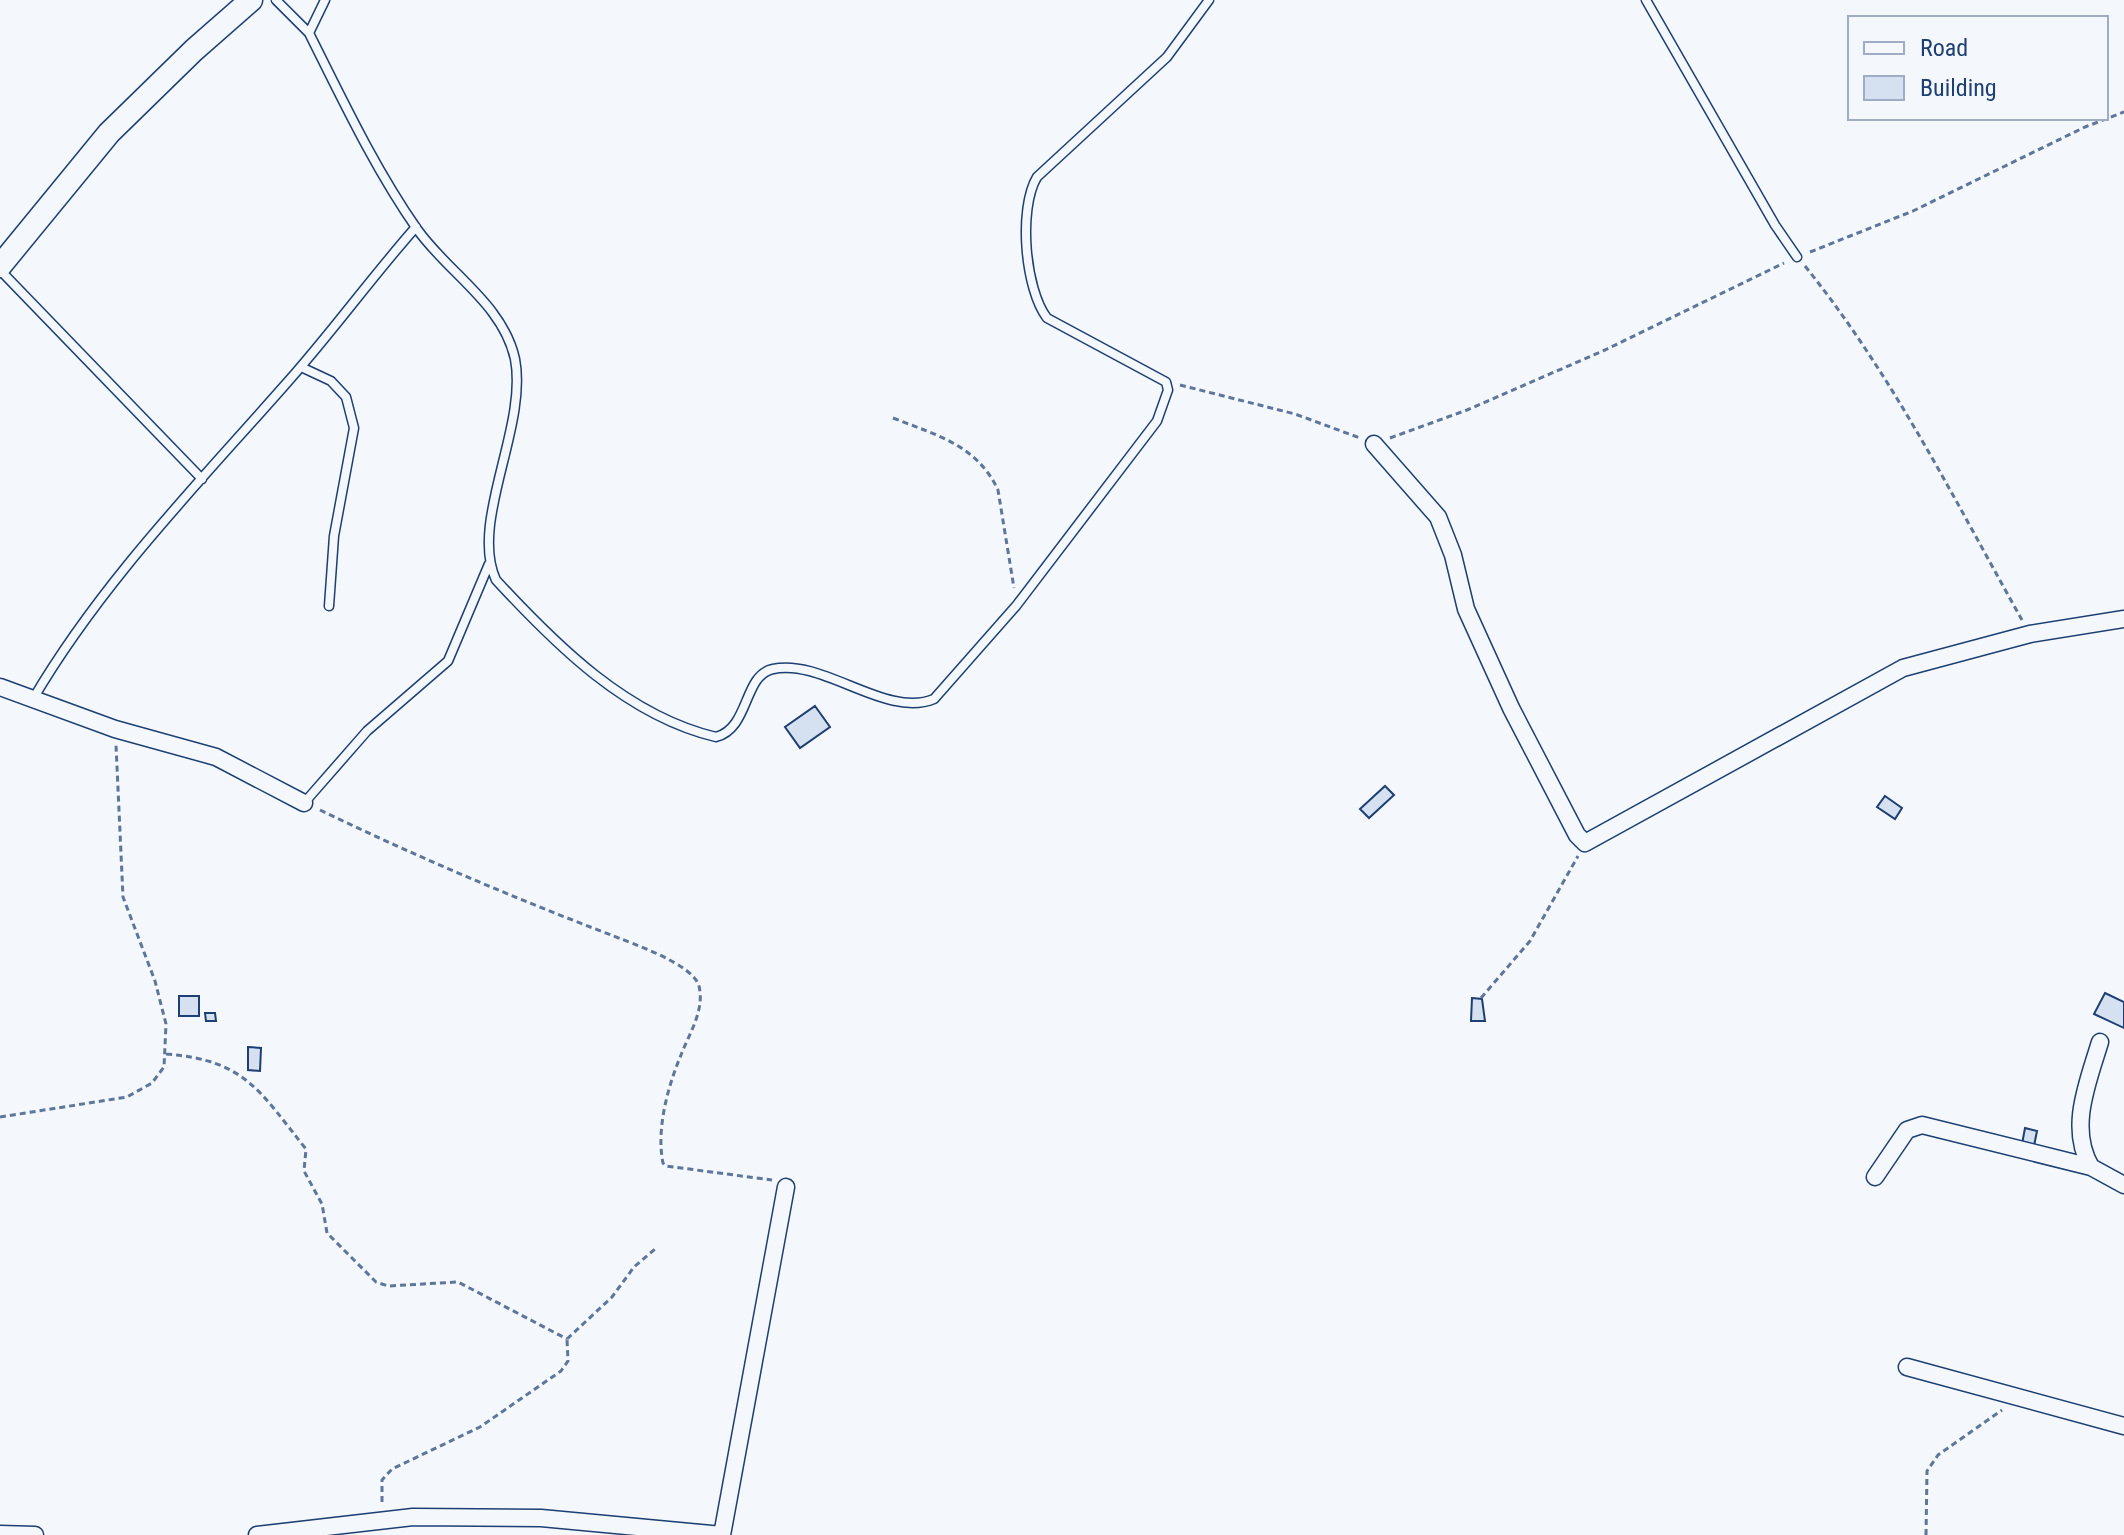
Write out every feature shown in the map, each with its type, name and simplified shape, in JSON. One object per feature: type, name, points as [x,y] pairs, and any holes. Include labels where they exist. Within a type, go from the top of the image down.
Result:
[{"type":"street","points":[[0,268],[109,133],[251,0]]},
{"type":"street","points":[[1374,444],[1438,517],[1453,555],[1466,609],[1498,680],[1577,835],[1585,843],[1903,668],[2030,634],[2124,619]]},
{"type":"street","points":[[0,687],[115,729],[216,757],[304,803]]},
{"type":"street","points":[[2091,1167],[2082,1151],[2079,1127],[2100,1042]]},
{"type":"street","points":[[1875,1177],[1907,1130],[1916,1125],[2091,1167],[2124,1185]]},
{"type":"street","points":[[257,1535],[384,1518],[541,1518],[722,1535],[786,1187]]},
{"type":"street","points":[[1907,1367],[1953,1377],[2019,1399],[2124,1426]]},
{"type":"street","points":[[0,1534],[35,1535]]},
{"type":"lane","points":[[276,0],[309,33],[343,102],[416,227],[490,309],[515,359],[510,445],[495,501],[489,564],[448,661],[367,731],[304,803]]},
{"type":"lane","points":[[309,33],[325,0]]},
{"type":"lane","points":[[489,564],[506,591],[589,671],[656,714],[716,737],[737,723],[757,680],[772,669],[798,669],[905,702],[934,699],[1016,606],[1157,421],[1168,390],[1166,382],[1047,318],[1030,286],[1029,189],[1037,177],[1167,57],[1209,0]]},
{"type":"lane","points":[[1646,0],[1775,225],[1797,257]]},
{"type":"lane","points":[[33,699],[95,609],[160,524],[301,367],[350,301],[416,227]]},
{"type":"lane","points":[[0,268],[202,479]]},
{"type":"lane","points":[[301,367],[331,381],[346,397],[354,428],[334,536],[329,606]]},
{"type":"path","points":[[1166,382],[1211,390],[1295,414],[1374,444],[1467,410],[1605,350],[1797,257],[1913,211],[2103,120]]},
{"type":"path","points":[[1797,257],[1853,326],[1883,373],[2030,634]]},
{"type":"path","points":[[893,418],[963,447],[991,475],[1007,536],[1016,606]]},
{"type":"path","points":[[0,1117],[127,1097],[152,1083],[164,1067],[166,1024],[155,981],[123,897],[115,729]]},
{"type":"path","points":[[304,803],[439,868],[642,947],[691,973],[698,984],[699,1009],[679,1059],[663,1119],[663,1163],[666,1166],[779,1181],[786,1187]]},
{"type":"path","points":[[1481,998],[1530,941],[1585,843]]},
{"type":"path","points":[[166,1054],[224,1066],[258,1087],[306,1149],[304,1171],[322,1204],[331,1238],[376,1282],[388,1286],[458,1282],[567,1339]]},
{"type":"path","points":[[384,1518],[380,1492],[386,1475],[480,1427],[561,1371],[568,1361],[567,1339],[612,1297],[634,1267],[655,1249]]},
{"type":"path","points":[[1926,1535],[1927,1471],[1938,1455],[2019,1399]]},
{"type":"building","points":[[815,706],[830,727],[800,748],[785,727]]},
{"type":"building","points":[[1385,786],[1394,795],[1369,818],[1360,809]]},
{"type":"building","points":[[1885,796],[1902,808],[1895,819],[1877,807]]},
{"type":"building","points":[[2105,993],[2124,1002],[2124,1028],[2094,1014]]},
{"type":"building","points":[[179,996],[199,996],[199,1016],[179,1016]]},
{"type":"building","points":[[1472,998],[1482,999],[1485,1021],[1471,1021]]},
{"type":"building","points":[[205,1013],[215,1013],[216,1021],[206,1021]]},
{"type":"building","points":[[248,1047],[261,1048],[260,1071],[248,1070]]},
{"type":"building","points":[[2025,1128],[2037,1131],[2034,1146],[2022,1144]]}]
